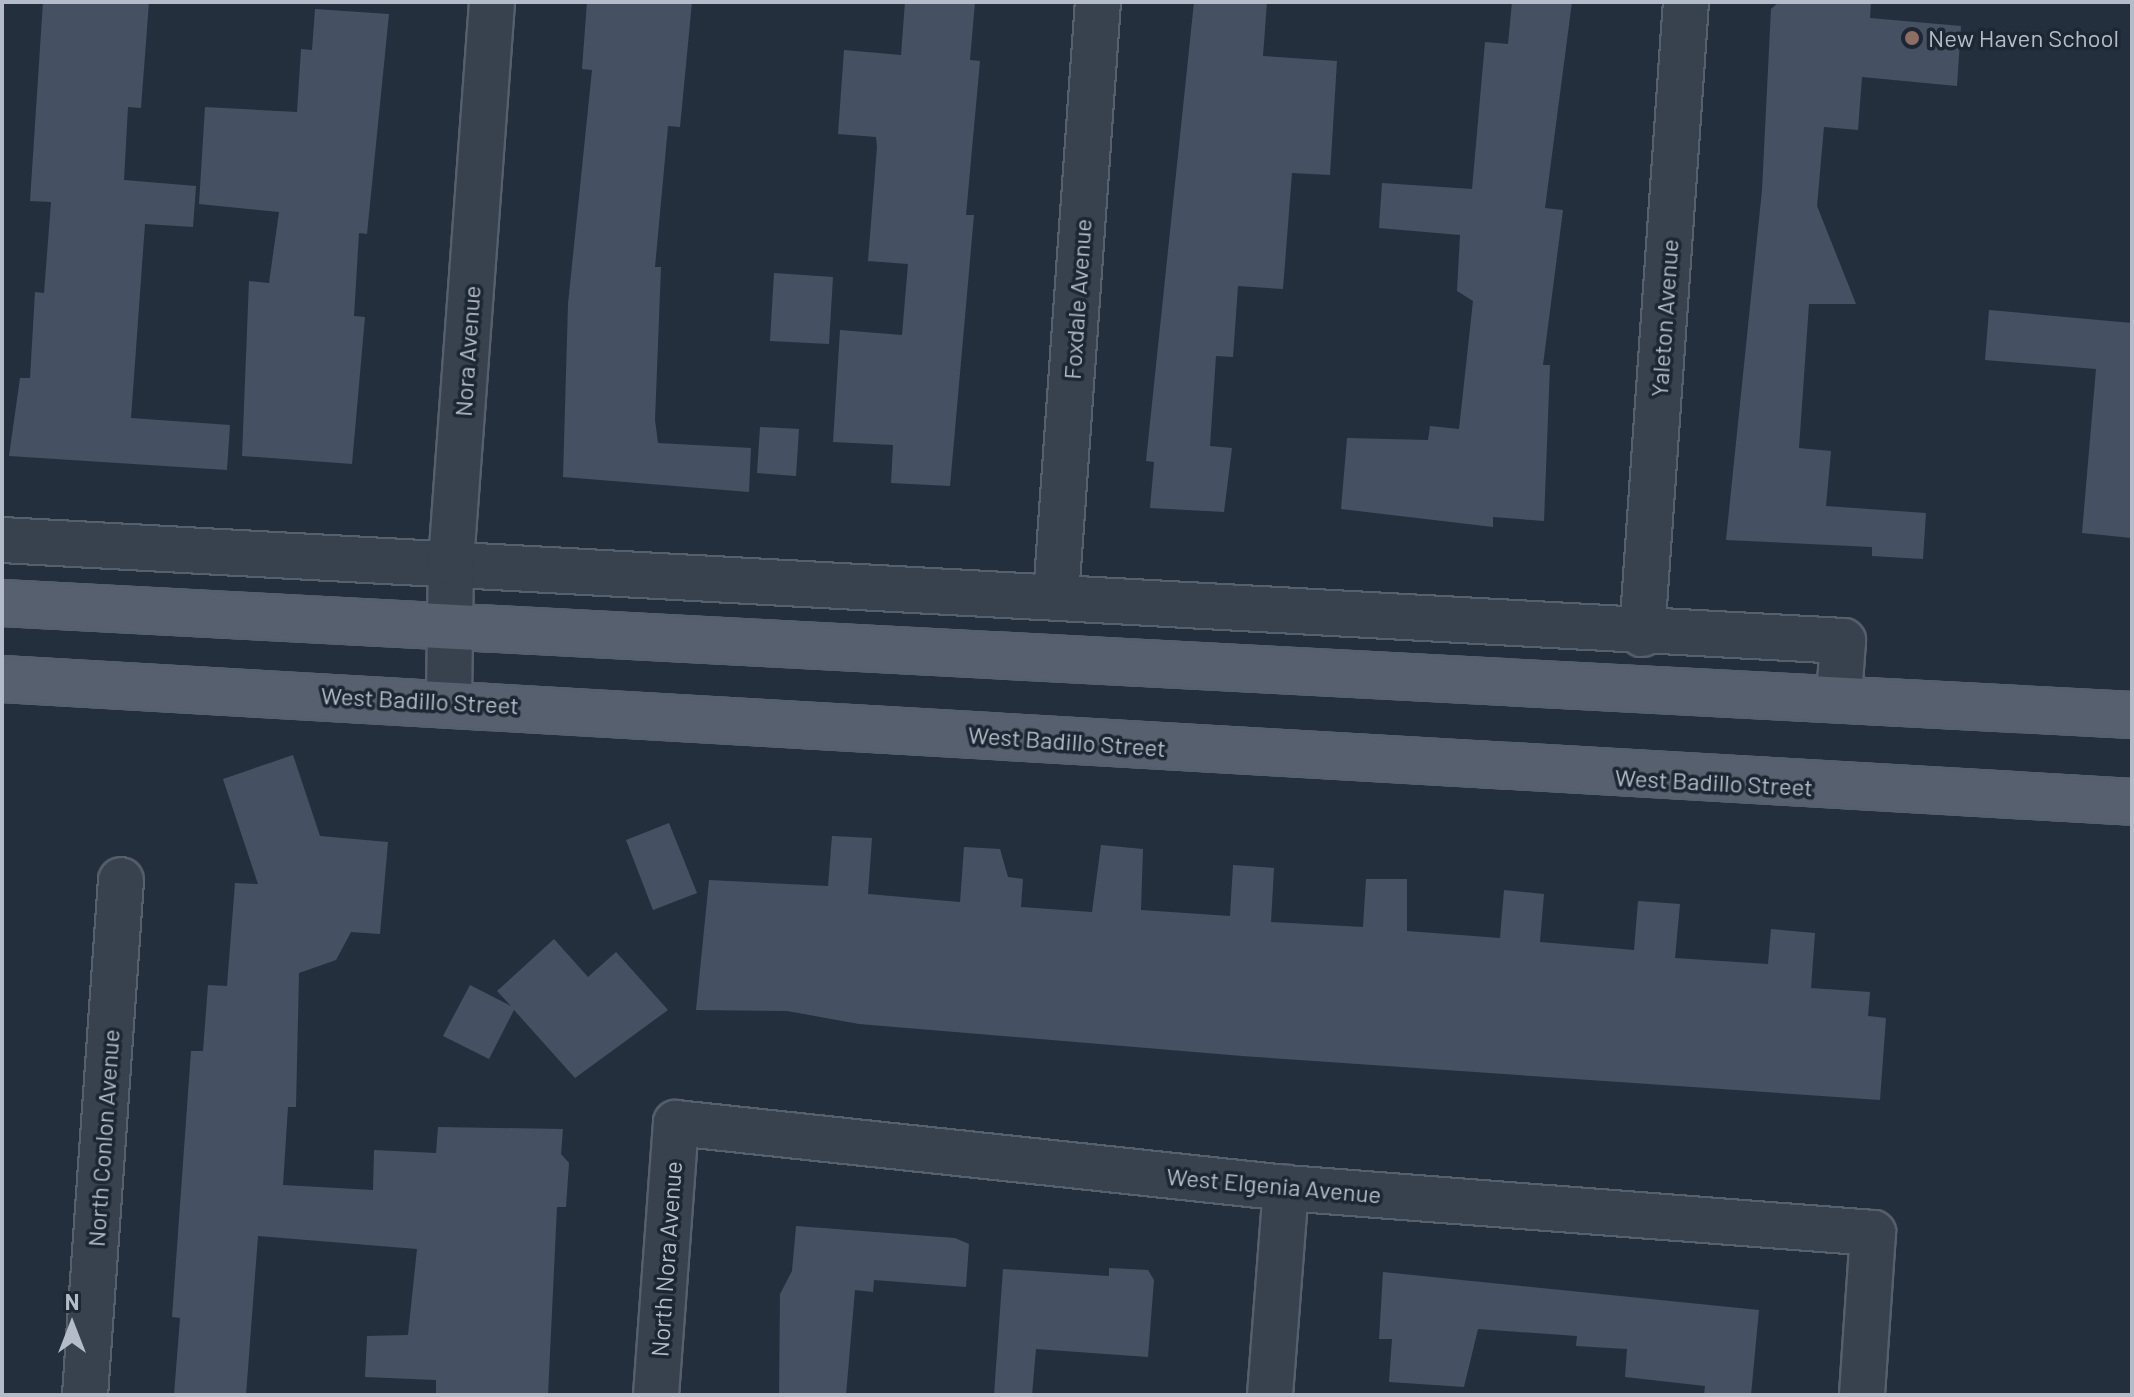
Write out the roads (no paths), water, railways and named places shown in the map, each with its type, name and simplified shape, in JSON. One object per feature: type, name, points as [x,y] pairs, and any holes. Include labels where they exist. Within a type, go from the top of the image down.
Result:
[{"type":"main road","points":[[2,603],[1839,697],[2132,715]]},
{"type":"main road","name":"West Badillo Street","points":[[2,679],[449,701],[1625,778],[2132,802]]},
{"type":"street","name":"Nora Avenue","points":[[449,701],[451,562],[492,2]]},
{"type":"street","name":"Foxdale Avenue","points":[[1056,596],[1098,2]]},
{"type":"street","name":"Yaleton Avenue","points":[[1642,634],[1686,2]]},
{"type":"street","points":[[2,540],[1056,596],[1642,634],[1843,641],[1839,697]]},
{"type":"street","name":"North Conlon Avenue","points":[[85,1395],[121,880]]},
{"type":"street","name":"West Elgenia Avenue","points":[[676,1123],[1286,1188],[1873,1233],[1862,1395]]},
{"type":"street","name":"North Nora Avenue","points":[[656,1395],[676,1123]]},
{"type":"street","points":[[1270,1395],[1286,1188]]},
{"type":"place","name":"New Haven School","points":[[1912,38]]}]
